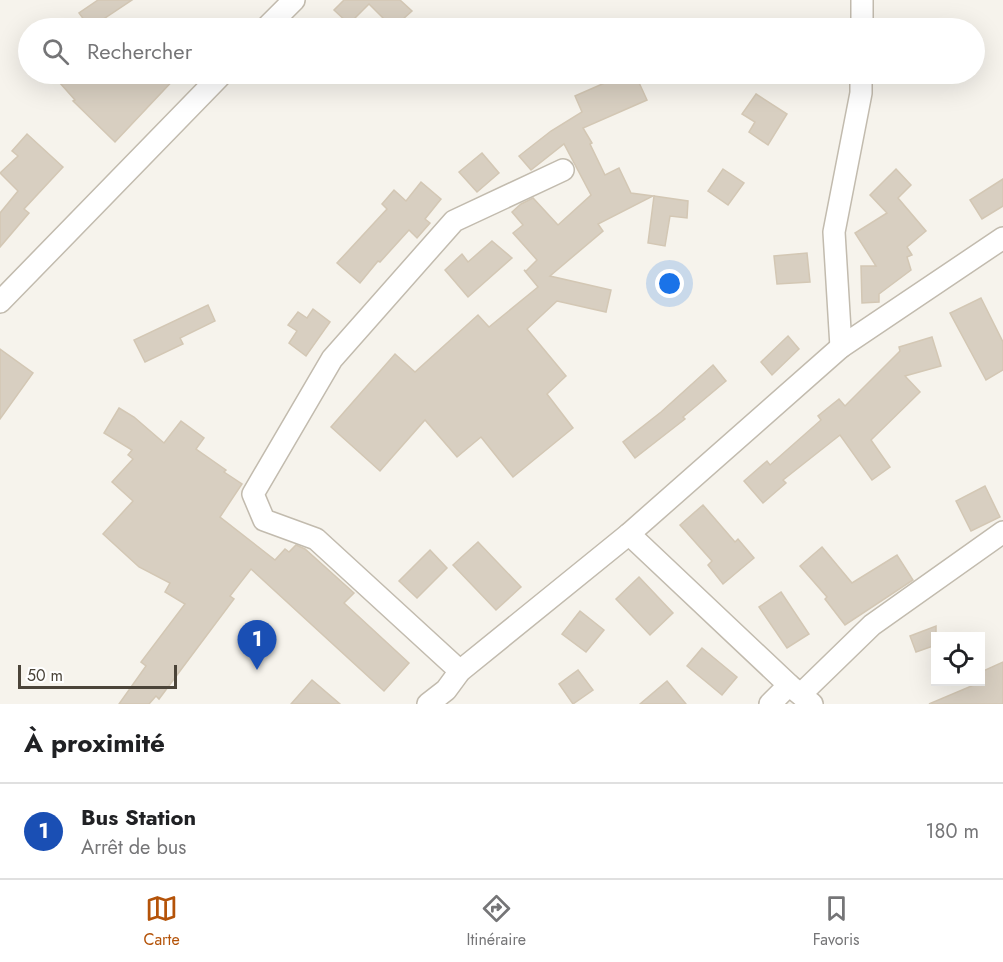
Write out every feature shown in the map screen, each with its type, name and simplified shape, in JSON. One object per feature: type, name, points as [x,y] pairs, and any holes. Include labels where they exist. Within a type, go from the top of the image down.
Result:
[{"type":"street","points":[[276,18],[294,0]]},
{"type":"street","points":[[862,0],[862,18]]},
{"type":"street","points":[[0,302],[212,84]]},
{"type":"street","points":[[841,347],[834,232],[861,84]]},
{"type":"street","points":[[460,671],[316,539],[264,520],[253,494],[332,359],[454,221],[562,170]]},
{"type":"street","points":[[428,704],[452,697],[460,671],[629,534],[841,347],[1003,238]]},
{"type":"street","points":[[770,704],[801,694],[872,625],[1003,532]]},
{"type":"street","points":[[629,534],[801,694]]},
{"type":"building","points":[[98,0],[132,0],[105,18],[83,18],[79,13]]},
{"type":"building","points":[[344,0],[400,0],[412,11],[404,18],[383,18],[369,4],[355,18],[343,18],[334,10]]},
{"type":"building","points":[[61,84],[170,84],[115,142],[73,101],[75,100]]},
{"type":"building","points":[[602,84],[640,84],[647,100],[583,128],[605,175],[619,168],[631,193],[653,196],[598,224],[603,231],[550,276],[611,290],[606,312],[557,301],[527,329],[566,376],[547,394],[573,428],[513,477],[481,437],[457,457],[425,420],[380,471],[331,427],[395,354],[415,372],[478,315],[489,327],[538,287],[524,270],[526,271],[537,260],[513,233],[523,225],[512,212],[533,198],[558,225],[591,195],[564,144],[531,170],[519,156],[551,131],[582,112],[575,96]]},
{"type":"building","points":[[756,94],[787,114],[768,145],[749,132],[755,122],[742,114]]},
{"type":"building","points":[[27,134],[63,167],[24,209],[29,213],[0,247],[0,213],[18,191],[0,173],[18,156],[12,151]]},
{"type":"building","points":[[482,153],[499,173],[477,192],[459,172]]},
{"type":"building","points":[[723,169],[744,183],[728,205],[708,191]]},
{"type":"building","points":[[896,169],[911,185],[898,198],[926,231],[907,247],[912,255],[907,257],[911,270],[879,294],[879,302],[862,303],[861,266],[876,266],[855,233],[887,213],[870,195]]},
{"type":"building","points":[[1003,179],[1003,206],[982,219],[970,200]]},
{"type":"building","points":[[421,182],[441,199],[425,219],[430,223],[417,238],[409,230],[360,283],[337,263],[387,209],[382,204],[394,190],[406,201]]},
{"type":"building","points":[[654,196],[688,201],[687,218],[670,216],[665,246],[648,243]]},
{"type":"building","points":[[492,241],[512,258],[468,297],[445,270],[462,254],[468,262]]},
{"type":"building","points":[[807,253],[810,282],[777,284],[774,256]]},
{"type":"building","points":[[981,298],[1003,342],[1003,370],[986,380],[950,313]]},
{"type":"building","points":[[208,305],[215,321],[180,338],[183,344],[145,362],[134,340]]},
{"type":"building","points":[[313,309],[330,322],[306,356],[289,343],[297,331],[288,325],[298,312],[307,318]]},
{"type":"building","points":[[788,336],[799,349],[772,375],[761,362]]},
{"type":"building","points":[[932,337],[941,366],[905,376],[920,392],[871,440],[890,467],[872,480],[840,435],[783,480],[786,483],[763,503],[744,481],[767,461],[770,465],[821,420],[818,416],[839,399],[845,406],[900,351],[899,347]]},
{"type":"building","points":[[0,349],[33,373],[0,419]]},
{"type":"building","points":[[713,365],[726,381],[683,417],[685,419],[635,458],[623,442],[661,412]]},
{"type":"building","points":[[119,408],[134,417],[164,443],[181,421],[204,438],[196,449],[242,484],[220,517],[275,560],[285,549],[289,552],[296,545],[305,549],[354,593],[344,603],[409,663],[384,691],[251,569],[230,596],[234,599],[159,699],[156,696],[149,704],[119,704],[146,666],[141,662],[185,604],[165,592],[170,583],[139,567],[103,534],[133,501],[112,482],[133,459],[128,455],[132,450],[104,433]]},
{"type":"building","points":[[985,486],[1000,517],[971,531],[956,501]]},
{"type":"building","points":[[703,505],[735,542],[738,539],[754,558],[723,584],[708,565],[712,561],[680,525]]},
{"type":"building","points":[[478,542],[521,587],[496,610],[453,565]]},
{"type":"building","points":[[822,547],[852,583],[897,555],[913,580],[845,625],[825,599],[827,597],[800,566]]},
{"type":"building","points":[[430,550],[447,568],[417,598],[399,581]]},
{"type":"building","points":[[639,577],[673,613],[650,635],[616,599]]},
{"type":"building","points":[[781,592],[809,634],[787,648],[759,607]]},
{"type":"building","points":[[580,611],[604,630],[586,652],[562,634]]},
{"type":"building","points":[[936,626],[936,632],[931,632],[931,647],[916,652],[910,636]]},
{"type":"building","points":[[702,648],[737,677],[722,695],[687,666]]},
{"type":"building","points":[[1003,662],[1003,704],[929,704],[972,686],[985,686],[985,670]]},
{"type":"building","points":[[578,670],[593,690],[573,704],[559,684]]},
{"type":"building","points":[[312,680],[340,704],[291,704]]},
{"type":"building","points":[[667,681],[686,704],[640,704]]},
{"type":"place","name":"Bus Station","points":[[257,670]]}]
